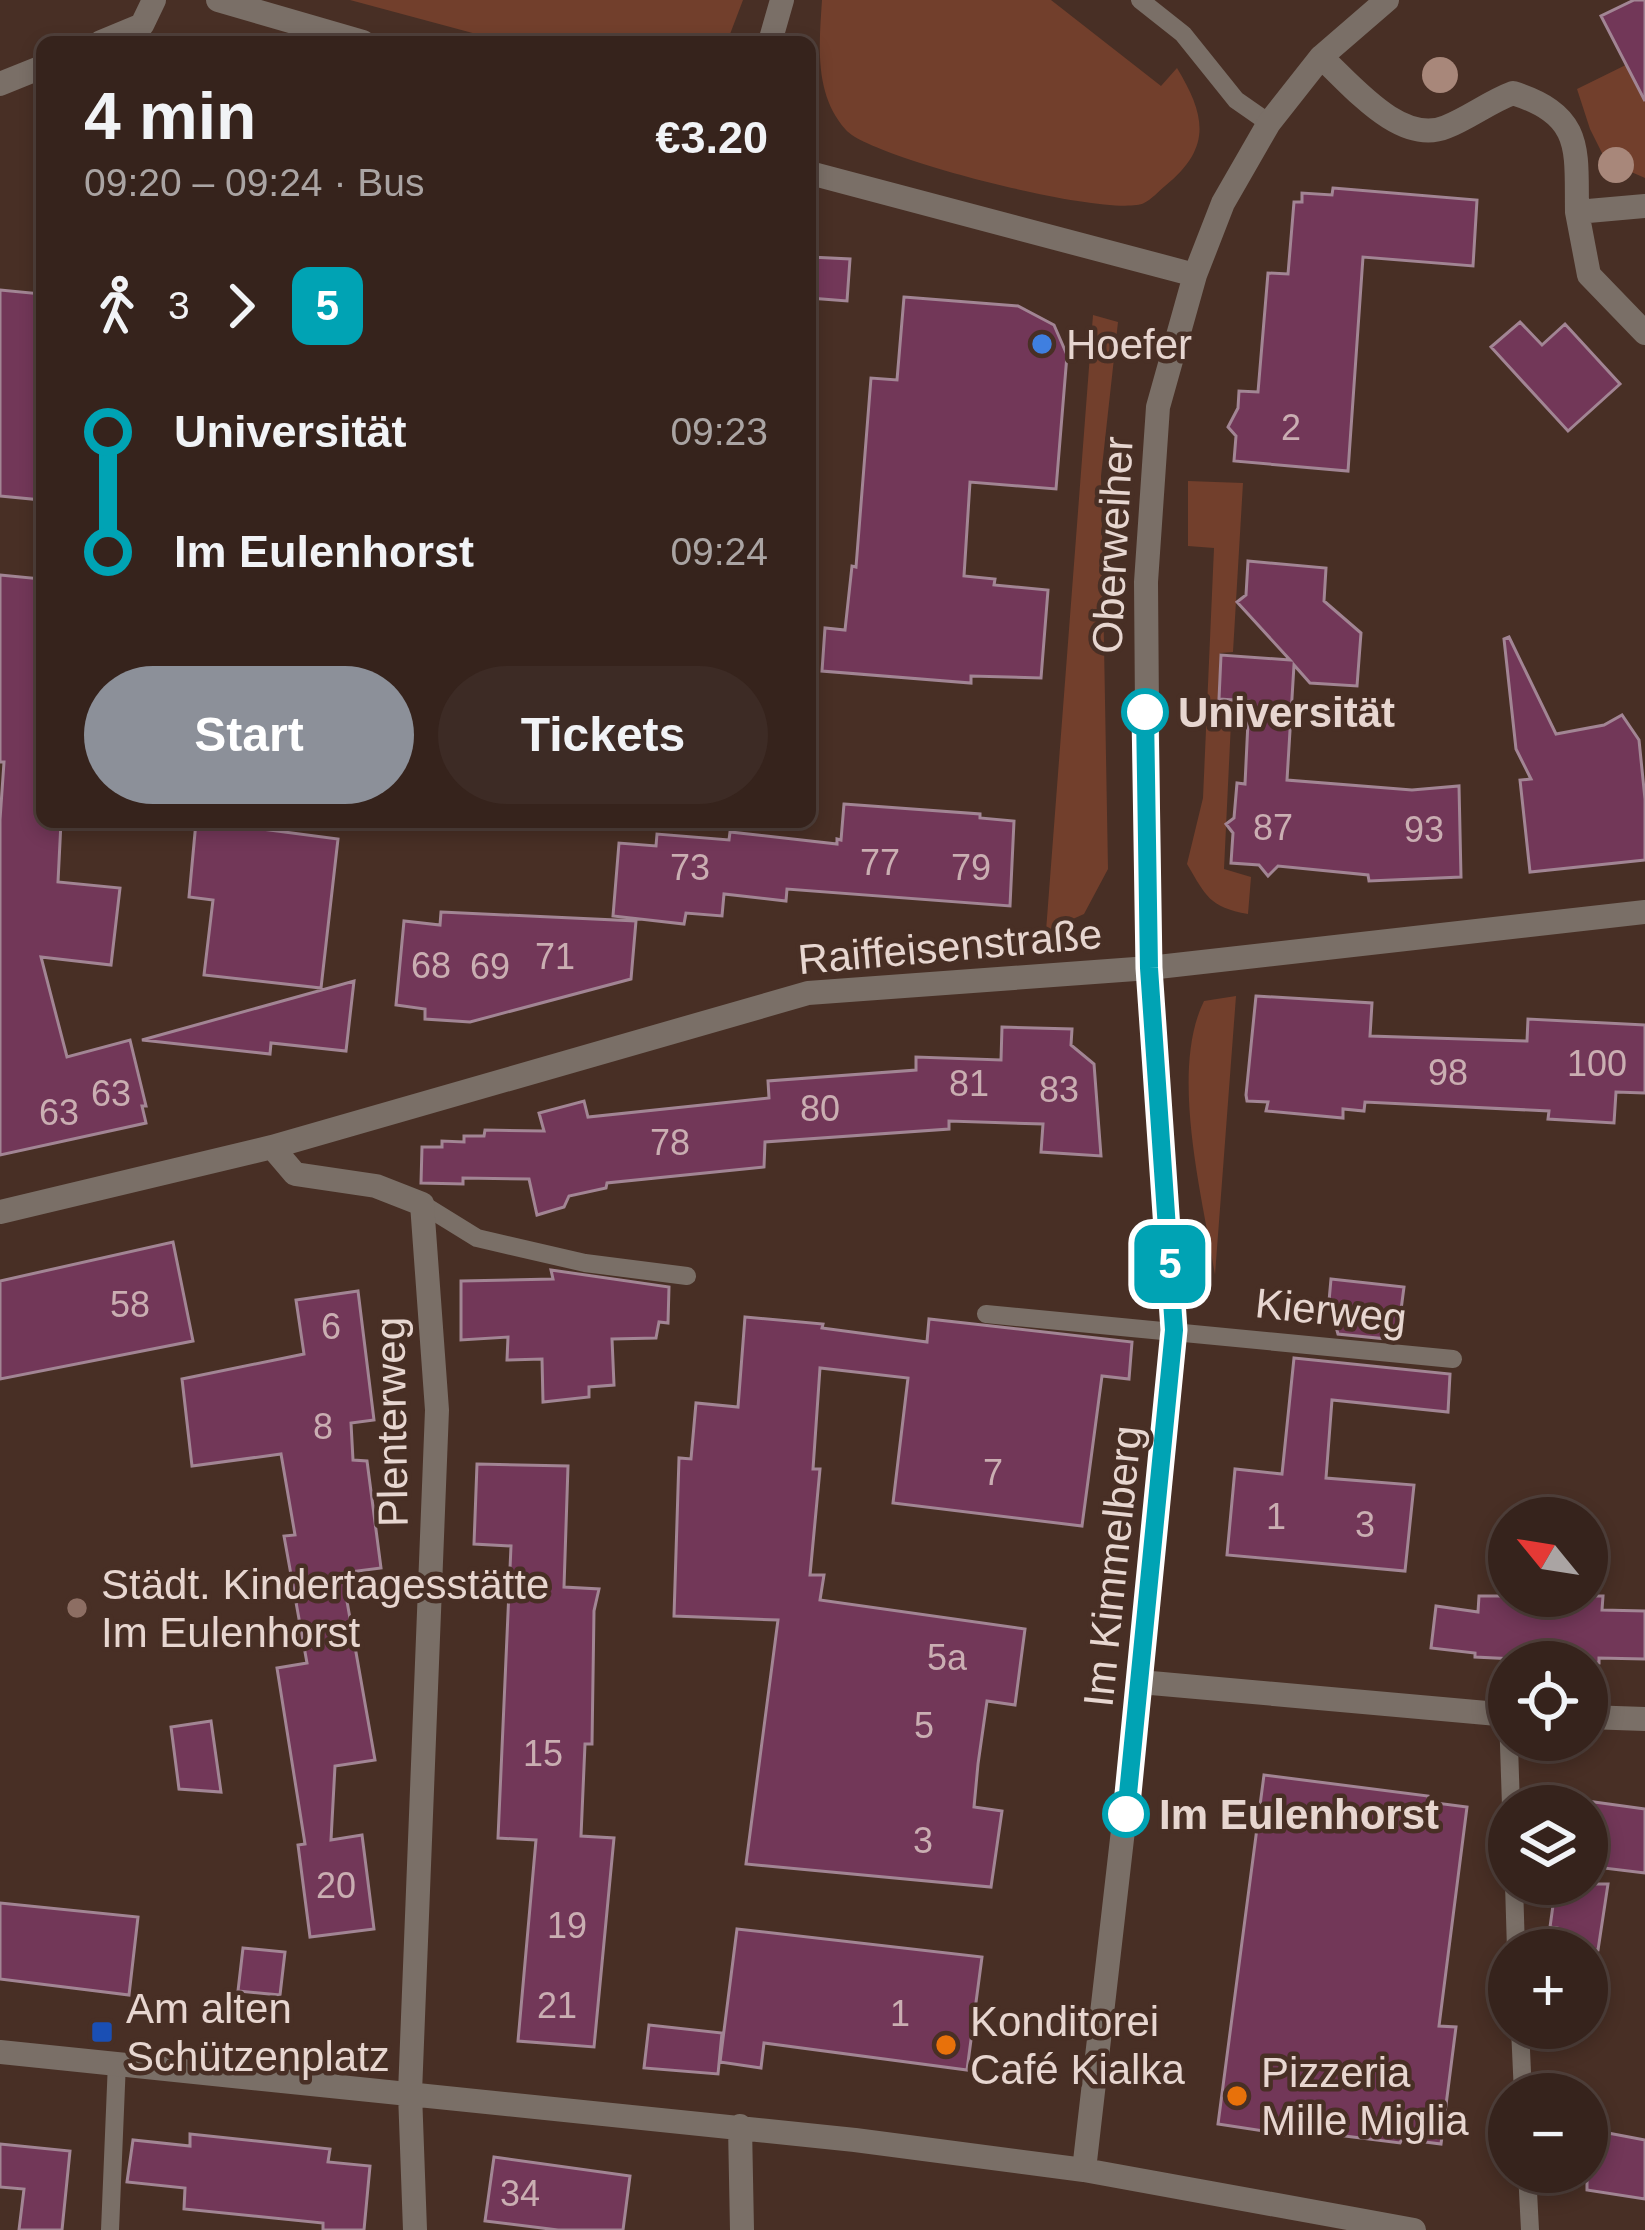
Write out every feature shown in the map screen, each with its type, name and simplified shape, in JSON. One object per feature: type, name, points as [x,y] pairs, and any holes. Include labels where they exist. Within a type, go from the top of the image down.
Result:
[{"type":"street","points":[[115,36],[142,25],[154,0]]},
{"type":"street","points":[[218,0],[342,36]]},
{"type":"street","points":[[772,36],[782,0]]},
{"type":"street","name":"Oberweiher","points":[[1149,968],[1145,690],[1152,455],[1158,406],[1195,275],[1222,203],[1269,123],[1321,57],[1387,0]]},
{"type":"street","points":[[1321,57],[1405,127],[1428,132],[1513,93],[1538,101],[1568,128],[1576,144],[1577,212],[1589,274],[1645,333]]},
{"type":"street","points":[[0,84],[36,69]]},
{"type":"street","points":[[816,175],[1195,275]]},
{"type":"street","points":[[1577,212],[1645,206]]},
{"type":"street","name":"Raiffeisenstraße","points":[[0,1212],[272,1147],[808,993],[1149,968],[1645,912]]},
{"type":"street","name":"Im Kimmelberg","points":[[1084,2170],[1140,1682],[1174,1330],[1149,968]]},
{"type":"street","points":[[272,1147],[295,1174],[376,1186],[422,1204]]},
{"type":"street","name":"Plenterweg","points":[[410,2093],[437,1410],[422,1204]]},
{"type":"street","points":[[1140,1682],[1488,1713]]},
{"type":"street","points":[[1608,1718],[1645,1719]]},
{"type":"street","points":[[0,2052],[740,2126],[1084,2170],[1414,2230]]},
{"type":"street","points":[[410,2093],[415,2230]]},
{"type":"street","points":[[740,2126],[742,2230]]},
{"type":"lane","points":[[1140,0],[1183,34],[1236,100],[1269,123]]},
{"type":"lane","points":[[422,1204],[477,1238],[585,1263],[687,1276]]},
{"type":"lane","name":"Kierweg","points":[[986,1314],[1453,1359]]},
{"type":"lane","points":[[110,2230],[117,2062]]},
{"type":"lane","points":[[1528,2193],[1530,2230]]},
{"type":"shaded area","points":[[350,0],[743,0],[729,36],[484,36]]},
{"type":"shaded area","points":[[822,0],[1051,0],[1161,86],[1177,68],[1198,116],[1197,145],[1180,172],[1152,198],[1122,206],[991,183],[864,142],[846,130],[828,101],[821,69]]},
{"type":"shaded area","points":[[1644,56],[1645,178],[1606,161],[1577,89]]},
{"type":"shaded area","points":[[1093,315],[1118,322],[1101,476],[1108,869],[1084,914],[1046,931]]},
{"type":"shaded area","points":[[1188,481],[1243,483],[1233,652],[1220,653],[1218,699],[1232,701],[1224,869],[1251,877],[1248,914],[1210,898],[1187,864],[1203,798],[1214,548],[1188,546]]},
{"type":"shaded area","points":[[1236,996],[1215,1275],[1192,1136],[1189,1063],[1204,1001]]},
{"type":"building","points":[[1634,0],[1645,0],[1645,101],[1601,16]]},
{"type":"building","points":[[1333,188],[1477,200],[1473,266],[1363,257],[1348,471],[1234,461],[1236,436],[1228,427],[1238,408],[1239,391],[1258,392],[1268,273],[1288,274],[1294,202],[1302,202],[1302,193],[1332,195]]},
{"type":"building","points":[[816,257],[850,259],[847,301],[816,298]]},
{"type":"building","points":[[0,290],[36,293],[36,499],[0,496]]},
{"type":"building","points":[[904,297],[1018,306],[1054,325],[1067,355],[1056,489],[970,482],[964,576],[995,579],[994,585],[1048,590],[1041,678],[971,676],[971,683],[822,671],[825,628],[845,630],[852,566],[856,567],[871,378],[897,380]]},
{"type":"building","points":[[1520,322],[1542,345],[1565,324],[1620,384],[1568,431],[1491,347]]},
{"type":"building","points":[[1248,561],[1326,568],[1324,601],[1361,633],[1357,686],[1310,683],[1294,665],[1287,780],[1412,790],[1459,786],[1461,877],[1369,881],[1368,875],[1278,866],[1268,876],[1259,865],[1231,863],[1233,833],[1226,824],[1234,818],[1237,783],[1245,784],[1249,701],[1219,699],[1221,655],[1290,660],[1237,602],[1246,595]]},
{"type":"building","points":[[0,575],[36,578],[36,828],[61,828],[58,882],[120,888],[111,965],[41,957],[67,1057],[130,1040],[146,1123],[0,1155],[4,762],[0,762]]},
{"type":"building","points":[[1509,637],[1556,734],[1604,725],[1622,715],[1639,740],[1645,860],[1530,872],[1520,780],[1531,779],[1516,749],[1504,639]]},
{"type":"building","points":[[844,804],[1014,821],[1010,906],[787,889],[786,901],[724,894],[722,916],[686,913],[684,924],[613,916],[619,843],[656,846],[657,834],[729,840],[730,832],[837,844]]},
{"type":"building","points":[[195,828],[254,828],[338,839],[321,988],[204,975],[213,900],[189,897]]},
{"type":"building","points":[[441,912],[636,921],[631,979],[470,1022],[425,1019],[425,1009],[396,1005],[404,921],[440,925]]},
{"type":"building","points":[[354,981],[346,1051],[271,1043],[270,1054],[142,1040]]},
{"type":"building","points":[[1256,996],[1372,1003],[1370,1036],[1527,1041],[1528,1019],[1645,1025],[1645,1093],[1616,1092],[1614,1123],[1548,1119],[1549,1111],[1365,1102],[1364,1111],[1343,1109],[1343,1118],[1266,1111],[1268,1102],[1247,1101],[1246,1095]]},
{"type":"building","points":[[1002,1027],[1072,1029],[1071,1045],[1094,1064],[1101,1156],[1041,1152],[1043,1124],[949,1121],[949,1129],[765,1142],[764,1167],[607,1183],[606,1188],[569,1196],[564,1207],[537,1215],[529,1179],[421,1183],[422,1147],[464,1142],[464,1136],[484,1136],[485,1130],[544,1131],[539,1113],[584,1101],[588,1117],[769,1098],[768,1081],[916,1070],[916,1057],[1001,1060]]},
{"type":"building","points":[[173,1242],[193,1341],[0,1379],[0,1281]]},
{"type":"building","points":[[551,1270],[669,1287],[668,1323],[659,1322],[656,1338],[612,1339],[614,1385],[589,1387],[589,1397],[543,1402],[542,1359],[507,1360],[508,1337],[461,1340],[461,1281],[553,1279]]},
{"type":"building","points":[[1331,1279],[1404,1287],[1397,1340],[1338,1334],[1329,1301]]},
{"type":"building","points":[[358,1291],[374,1420],[351,1423],[353,1460],[367,1461],[381,1568],[342,1573],[375,1760],[335,1766],[331,1840],[362,1835],[374,1929],[310,1937],[298,1845],[305,1844],[277,1668],[307,1663],[284,1536],[295,1535],[281,1454],[192,1466],[182,1379],[304,1354],[296,1300]]},
{"type":"building","points":[[745,1317],[823,1324],[822,1328],[927,1342],[929,1319],[1132,1342],[1129,1379],[1102,1376],[1082,1526],[893,1503],[908,1378],[820,1368],[813,1469],[820,1469],[810,1575],[824,1575],[820,1600],[1025,1629],[1015,1705],[987,1701],[978,1764],[974,1807],[1002,1811],[991,1887],[746,1864],[778,1620],[674,1616],[679,1458],[691,1459],[696,1403],[738,1407]]},
{"type":"building","points":[[1294,1358],[1450,1374],[1448,1412],[1332,1400],[1326,1478],[1414,1485],[1405,1571],[1227,1555],[1235,1469],[1282,1474]]},
{"type":"building","points":[[477,1464],[568,1466],[564,1587],[599,1589],[594,1611],[592,1744],[585,1744],[581,1836],[614,1838],[594,2047],[518,2041],[536,1840],[498,1838],[511,1546],[474,1544]]},
{"type":"building","points":[[1479,1596],[1488,1596],[1488,1617],[1608,1617],[1608,1610],[1645,1611],[1645,1659],[1608,1658],[1608,1641],[1488,1641],[1488,1658],[1431,1648],[1436,1606],[1478,1612]]},
{"type":"building","points":[[211,1721],[221,1792],[179,1789],[171,1727]]},
{"type":"building","points":[[1264,1775],[1428,1796],[1428,1802],[1467,1807],[1439,2026],[1456,2027],[1441,2144],[1305,2131],[1304,2137],[1218,2124]]},
{"type":"building","points":[[1608,1804],[1645,1809],[1645,1873],[1608,1869]]},
{"type":"building","points":[[0,1903],[138,1917],[129,1995],[0,1979]]},
{"type":"building","points":[[1553,1905],[1605,1905],[1601,1929],[1550,1927]]},
{"type":"building","points":[[737,1929],[982,1957],[967,2070],[764,2043],[761,2068],[720,2062]]},
{"type":"building","points":[[243,1948],[285,1952],[280,1995],[238,1991]]},
{"type":"building","points":[[649,2025],[722,2033],[718,2074],[644,2068]]},
{"type":"building","points":[[1608,2133],[1645,2140],[1645,2199],[1606,2193]]},
{"type":"building","points":[[190,2134],[330,2149],[328,2162],[370,2166],[364,2230],[323,2230],[323,2223],[184,2209],[185,2188],[127,2182],[133,2140],[190,2146]]},
{"type":"building","points":[[0,2144],[70,2151],[62,2230],[19,2230],[24,2189],[0,2187]]},
{"type":"building","points":[[494,2157],[630,2176],[623,2230],[558,2230],[485,2221]]},
{"type":"bus line","name":"5","points":[[1126,1814],[1174,1330],[1149,968],[1145,712]]},
{"type":"place","name":"Hoefer","points":[[1042,344]]},
{"type":"place","name":"Universität","points":[[1145,712]]},
{"type":"place","name":"Städt. Kindertagesstätte Im Eulenhorst","points":[[77,1608]]},
{"type":"place","name":"Im Eulenhorst","points":[[1126,1814]]},
{"type":"place","name":"Am alten Schützenplatz","points":[[102,2032]]},
{"type":"place","name":"Konditorei Café Kialka","points":[[946,2045]]},
{"type":"place","name":"Pizzeria Mille Miglia","points":[[1237,2096]]}]
